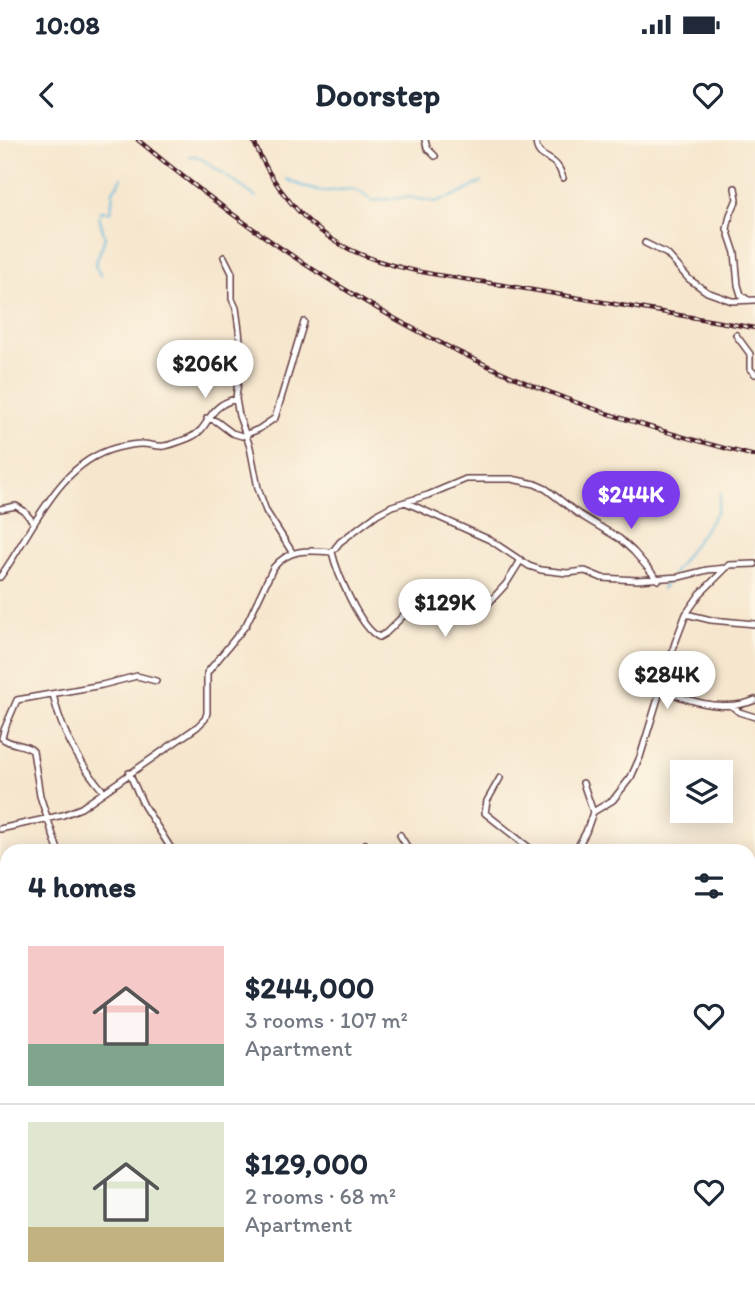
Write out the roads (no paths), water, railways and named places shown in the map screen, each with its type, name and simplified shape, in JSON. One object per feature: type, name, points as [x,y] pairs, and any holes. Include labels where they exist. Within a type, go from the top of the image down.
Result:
[{"type":"street","points":[[425,140],[427,148],[435,156]]},
{"type":"street","points":[[536,140],[540,153],[559,167],[563,177]]},
{"type":"street","points":[[735,188],[737,199],[727,229],[735,253],[741,295],[751,300]]},
{"type":"street","points":[[645,243],[667,254],[690,279],[707,292],[732,301],[751,300]]},
{"type":"street","points":[[224,257],[232,274],[232,299],[239,330],[241,352],[236,399],[239,416],[266,511],[292,552]]},
{"type":"street","points":[[207,418],[232,433],[246,435],[265,426],[277,415],[304,323]]},
{"type":"street","points":[[736,335],[750,354],[750,369],[755,374]]},
{"type":"street","points":[[0,577],[57,489],[85,463],[116,448],[142,444],[158,447],[170,445],[198,434],[207,418],[220,404],[236,399]]},
{"type":"street","points":[[332,552],[340,542],[377,514],[405,502],[466,480],[512,478],[535,484],[620,539],[635,552],[657,580]]},
{"type":"street","points":[[405,502],[491,540],[541,570],[567,573],[585,571],[602,578],[618,580],[657,580],[726,568]]},
{"type":"street","points":[[0,509],[16,506],[34,523]]},
{"type":"street","points":[[0,829],[47,819],[81,808],[205,719],[207,673],[246,625],[273,568],[292,552],[332,552]]},
{"type":"street","points":[[332,552],[364,623],[379,637],[386,634],[414,605],[443,626],[462,608],[469,605],[486,606],[506,584],[514,566],[521,560]]},
{"type":"street","points":[[593,811],[613,800],[631,777],[687,614],[700,594],[733,564],[755,564]]},
{"type":"street","points":[[687,614],[706,619],[755,624]]},
{"type":"street","points":[[56,844],[35,777],[33,751],[6,741],[2,735],[19,699],[137,676],[156,681]]},
{"type":"street","points":[[660,690],[694,701],[733,706],[743,706],[755,700]]},
{"type":"street","points":[[53,694],[59,717],[76,756],[104,792]]},
{"type":"street","points":[[733,706],[739,712],[755,717]]},
{"type":"street","points":[[129,774],[144,806],[168,844]]},
{"type":"street","points":[[500,778],[486,801],[485,813],[524,844]]},
{"type":"street","points":[[579,844],[593,811],[583,783]]},
{"type":"street","points":[[400,835],[405,844]]},
{"type":"waterway","points":[[188,156],[202,159],[256,197]]},
{"type":"waterway","points":[[101,276],[95,265],[105,238],[99,216],[101,211],[111,212],[113,191],[122,178]]},
{"type":"waterway","points":[[287,179],[315,190],[355,190],[372,201],[408,197],[435,202],[462,193],[481,182]]},
{"type":"waterway","points":[[672,575],[717,512],[721,493]]},
{"type":"waterway","points":[[662,589],[669,580]]},
{"type":"railway","points":[[138,140],[237,217],[289,253],[342,288],[452,349],[567,399],[660,430],[755,456]]},
{"type":"railway","points":[[253,140],[269,173],[304,217],[333,240],[368,257],[428,273],[755,328]]}]
